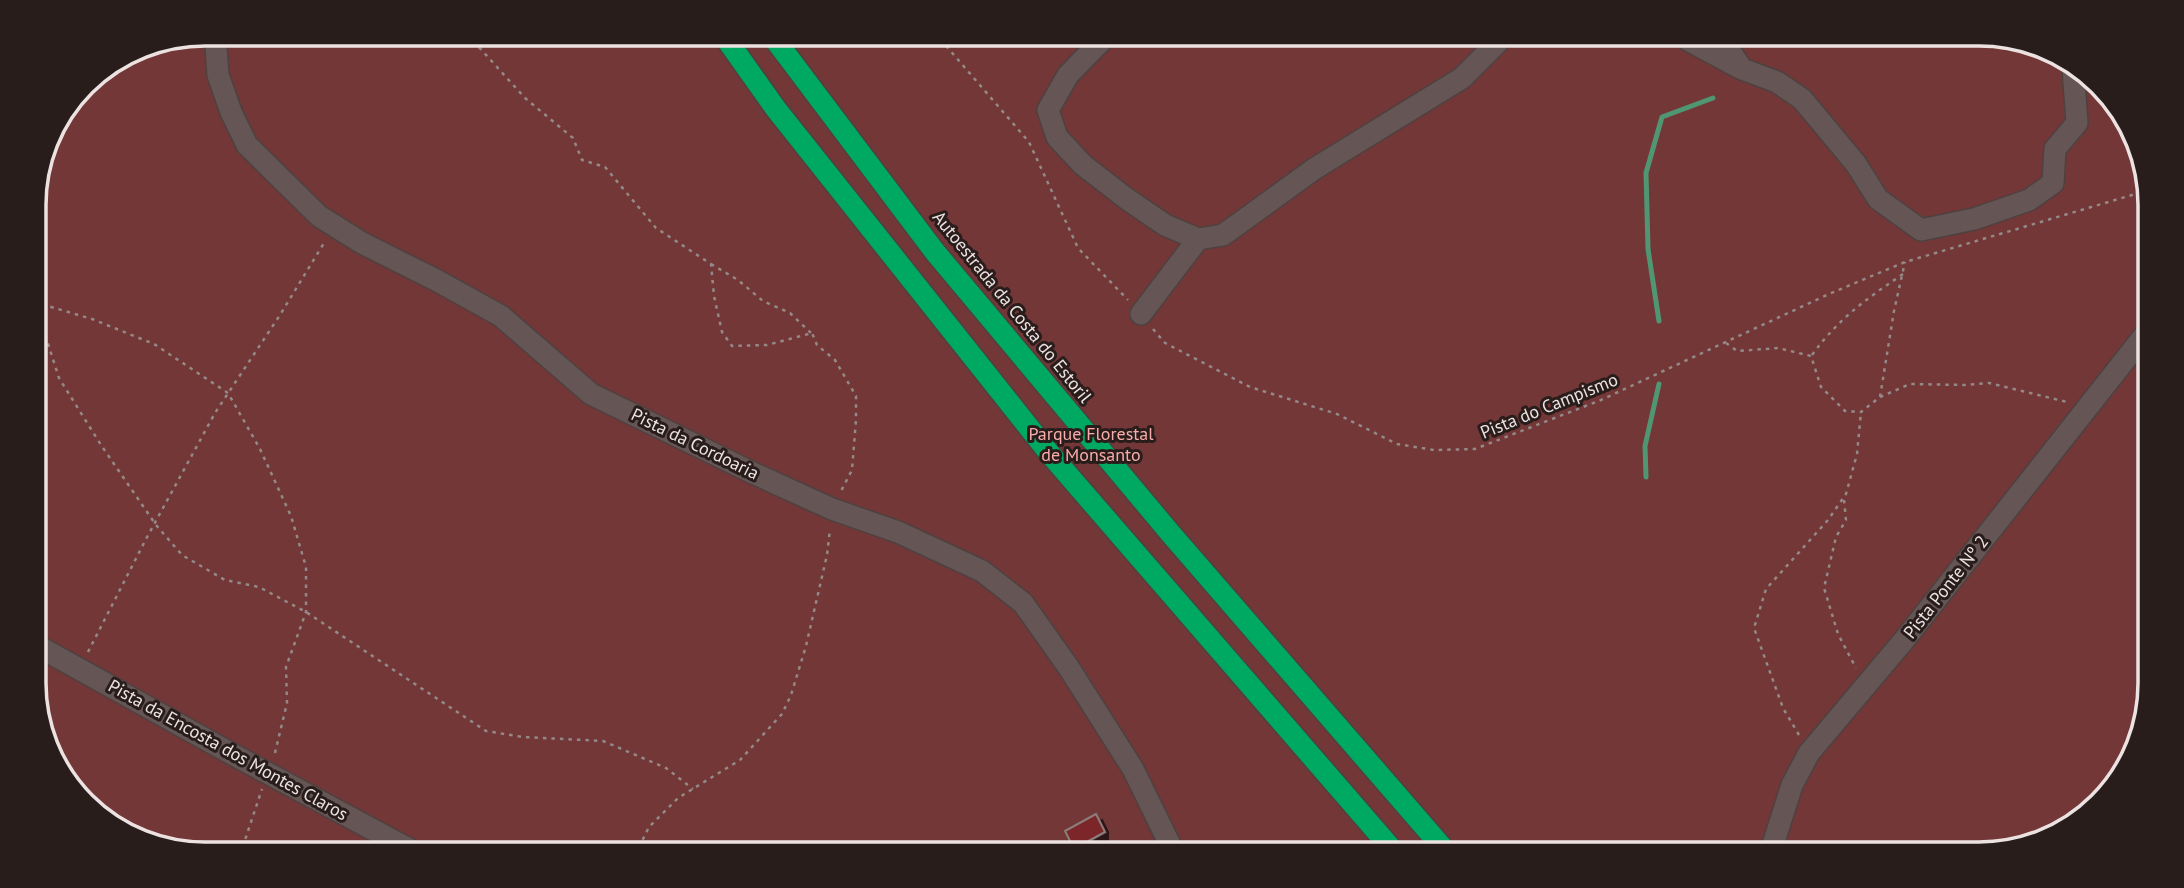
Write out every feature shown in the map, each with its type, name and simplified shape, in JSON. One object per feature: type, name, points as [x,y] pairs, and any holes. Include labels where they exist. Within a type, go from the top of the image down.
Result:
[{"type":"highway","points":[[731,46],[776,109],[1050,454],[1386,842]]},
{"type":"highway","name":"Autoestrada da Costa do Estoril","points":[[780,46],[935,252],[1171,534],[1438,842]]},
{"type":"highway","points":[[788,46],[801,75]]},
{"type":"street","name":"Pista da Cordoaria","points":[[216,46],[218,75],[231,112],[247,145],[320,216],[362,243],[501,316],[591,394],[832,509],[898,532],[982,571],[1023,603],[1069,668],[1133,769],[1169,842]]},
{"type":"street","points":[[1096,46],[1068,75],[1048,110],[1057,137],[1083,164],[1127,199],[1165,225],[1198,239],[1223,234],[1314,169],[1462,78],[1494,46]]},
{"type":"street","points":[[1699,46],[1742,69],[1777,82],[1802,99],[1856,164],[1878,199],[1921,230],[1974,219],[2029,200],[2053,183],[2055,149],[2077,122],[2074,77]]},
{"type":"street","points":[[1727,46],[1742,69]]},
{"type":"street","points":[[1141,314],[1198,239]]},
{"type":"street","name":"Pista Ponte Nº 2","points":[[1774,842],[1792,785],[1809,753],[1866,686],[2138,343]]},
{"type":"street","name":"Pista da Encosta dos Montes Claros","points":[[46,650],[396,842]]},
{"type":"path","points":[[478,46],[524,98],[573,138],[582,160],[606,167],[656,228],[738,280],[763,302],[790,313],[812,333],[817,345],[835,360],[856,396],[852,470],[832,509],[827,555],[806,646],[791,695],[782,714],[740,760],[678,798],[649,827],[642,842]]},
{"type":"path","name":"Pista do Campismo","points":[[945,46],[1029,142],[1078,247],[1165,343],[1250,387],[1336,414],[1397,444],[1434,450],[1475,449],[1601,400],[1829,294],[1905,262],[2137,193]]},
{"type":"path","points":[[80,668],[146,539],[228,393],[335,226]]},
{"type":"path","points":[[1880,397],[1905,262]]},
{"type":"path","points":[[711,264],[714,296],[722,331],[732,346],[767,345],[812,333]]},
{"type":"path","points":[[1811,356],[1829,331],[1848,314],[1903,274]]},
{"type":"path","points":[[46,306],[92,319],[154,344],[228,393],[260,449],[291,516],[306,567],[306,612],[286,667],[287,703],[278,743],[244,842]]},
{"type":"path","points":[[46,336],[60,378],[101,445],[156,525],[182,555],[225,580],[259,587],[306,612],[485,730],[523,737],[603,741],[666,768],[692,789]]},
{"type":"path","points":[[1725,342],[1737,351],[1778,348],[1811,356]]},
{"type":"path","points":[[1811,356],[1821,387],[1845,411],[1861,412],[1880,397],[1910,384],[1989,383],[2087,407]]},
{"type":"path","points":[[1809,753],[1783,708],[1754,628],[1766,589],[1828,520],[1843,498],[1857,454],[1861,412]]},
{"type":"path","points":[[1843,498],[1846,520],[1836,537],[1824,588],[1838,634],[1866,686]]},
{"type":"green space","name":"Parque Florestal de Monsanto","points":[[1979,46],[2000,47],[2030,54],[2068,72],[2099,100],[2112,116],[2126,144],[2137,184],[2138,694],[2130,734],[2112,772],[2076,810],[2040,830],[2020,837],[1990,842],[205,842],[184,841],[154,834],[116,816],[85,788],[62,754],[49,714],[46,694],[46,194],[51,164],[62,134],[85,100],[108,78],[134,62],[184,47]]},
{"type":"building","points":[[1096,814],[1105,832],[1087,842],[1070,842],[1065,831]]},
{"type":"waterway","points":[[1659,321],[1648,249],[1646,173],[1662,117],[1713,98]]},
{"type":"waterway","points":[[1646,477],[1645,446],[1659,384]]}]
